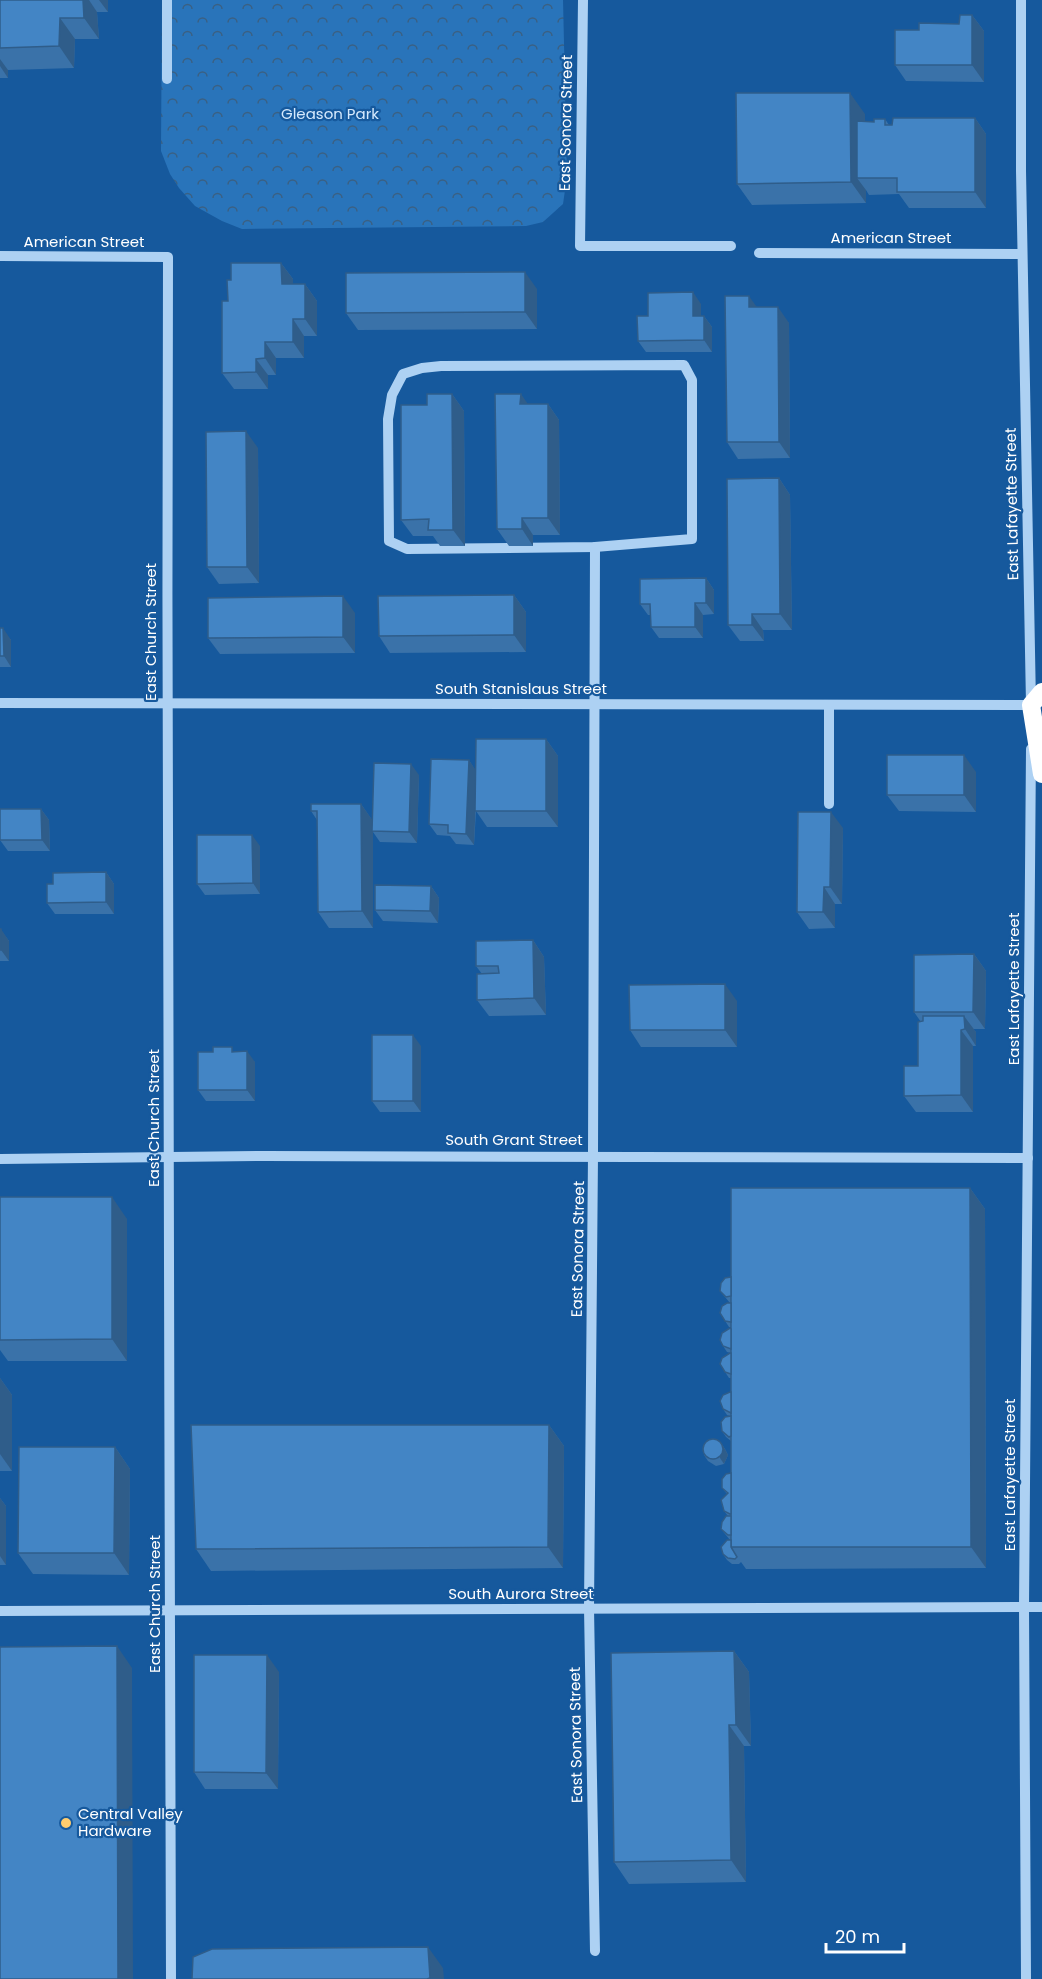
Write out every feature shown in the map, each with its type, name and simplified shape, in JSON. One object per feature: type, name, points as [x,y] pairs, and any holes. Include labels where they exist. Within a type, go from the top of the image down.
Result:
[{"type":"highway","points":[[1039,701],[1042,774]]},
{"type":"street","points":[[167,0],[167,79]]},
{"type":"street","name":"East Sonora Street","points":[[583,0],[580,246],[731,246]]},
{"type":"street","name":"East Lafayette Street","points":[[1021,0],[1022,254],[1039,701],[1028,1158],[1024,1607],[1026,1979]]},
{"type":"street","name":"American Street","points":[[759,253],[1022,254]]},
{"type":"street","name":"American Street","points":[[0,256],[168,257]]},
{"type":"street","name":"East Church Street","points":[[168,257],[166,703],[171,1979]]},
{"type":"street","points":[[684,365],[692,380],[692,539],[595,547],[407,549],[389,542],[388,419],[392,394],[404,374],[422,368],[441,366],[684,365]]},
{"type":"street","name":"East Sonora Street","points":[[595,547],[589,1608],[595,1951]]},
{"type":"street","name":"South Stanislaus Street","points":[[0,703],[829,705],[1039,701]]},
{"type":"street","points":[[829,705],[829,804]]},
{"type":"street","name":"South Grant Street","points":[[0,1159],[593,1155],[1028,1158]]},
{"type":"street","name":"South Aurora Street","points":[[0,1611],[1042,1607]]},
{"type":"green space","name":"Gleason Park","points":[[162,0],[563,0],[567,176],[563,204],[543,222],[526,226],[242,229],[222,221],[195,206],[179,188],[170,174],[161,151]]},
{"type":"building","points":[[0,0],[83,0],[84,18],[60,18],[59,46],[0,48]]},
{"type":"building","points":[[960,15],[972,15],[972,65],[895,65],[895,30],[919,30],[919,23],[959,24]]},
{"type":"building","points":[[736,93],[850,93],[851,182],[737,184]]},
{"type":"building","points":[[893,118],[975,118],[975,192],[897,192],[897,178],[857,178],[857,121],[874,122],[874,119],[885,119],[885,125],[892,125]]},
{"type":"building","points":[[231,263],[281,263],[282,284],[305,284],[305,319],[293,319],[293,342],[265,342],[265,358],[256,359],[256,372],[222,373],[222,301],[228,301],[227,280],[231,280]]},
{"type":"building","points":[[525,272],[525,312],[346,313],[346,273]]},
{"type":"building","points":[[693,292],[693,316],[704,316],[704,340],[638,341],[637,316],[648,316],[648,293]]},
{"type":"building","points":[[725,296],[749,296],[749,307],[778,307],[779,442],[727,442]]},
{"type":"building","points":[[427,394],[452,394],[453,530],[428,530],[429,519],[401,520],[401,405],[427,405]]},
{"type":"building","points":[[495,394],[521,394],[520,404],[548,404],[548,518],[522,518],[522,529],[497,529]]},
{"type":"building","points":[[246,431],[247,567],[207,567],[206,432]]},
{"type":"building","points":[[779,478],[780,614],[752,614],[752,625],[728,625],[727,479]]},
{"type":"building","points":[[706,578],[706,603],[695,603],[695,627],[651,627],[650,604],[640,604],[640,579]]},
{"type":"building","points":[[514,595],[514,635],[379,636],[378,596]]},
{"type":"building","points":[[343,596],[343,637],[208,638],[208,598]]},
{"type":"building","points":[[0,628],[3,628],[4,656],[0,656]]},
{"type":"building","points":[[476,739],[546,739],[546,811],[475,811]]},
{"type":"building","points":[[887,755],[964,755],[964,795],[887,795]]},
{"type":"building","points":[[431,759],[469,760],[466,834],[448,833],[448,825],[429,824]]},
{"type":"building","points":[[374,763],[411,764],[409,832],[372,831]]},
{"type":"building","points":[[311,804],[361,804],[362,911],[318,912],[317,811],[311,811]]},
{"type":"building","points":[[0,809],[41,809],[42,840],[0,840]]},
{"type":"building","points":[[798,812],[831,812],[830,887],[824,887],[823,912],[797,912]]},
{"type":"building","points":[[197,835],[252,835],[253,883],[197,884]]},
{"type":"building","points":[[106,872],[106,902],[47,903],[47,884],[53,884],[53,873]]},
{"type":"building","points":[[375,885],[431,886],[430,911],[375,910]]},
{"type":"building","points":[[533,940],[534,998],[477,1000],[477,974],[499,973],[498,966],[476,966],[476,941]]},
{"type":"building","points":[[974,954],[973,1012],[914,1012],[914,955]]},
{"type":"building","points":[[725,984],[725,1030],[630,1030],[629,985]]},
{"type":"building","points":[[923,1016],[964,1016],[965,1029],[961,1030],[961,1095],[904,1096],[904,1066],[918,1066],[918,1022],[923,1021]]},
{"type":"building","points":[[372,1035],[413,1035],[413,1101],[372,1101]]},
{"type":"building","points":[[213,1047],[232,1047],[232,1052],[247,1051],[247,1090],[198,1090],[198,1052],[213,1052]]},
{"type":"building","points":[[731,1188],[970,1188],[971,1547],[731,1547]]},
{"type":"building","points":[[0,1197],[112,1197],[112,1339],[0,1340]]},
{"type":"building","points":[[731,1277],[731,1296],[726,1297],[720,1291],[721,1283],[725,1278]]},
{"type":"building","points":[[731,1303],[731,1322],[725,1321],[720,1313],[722,1306]]},
{"type":"building","points":[[730,1328],[731,1349],[723,1346],[720,1340],[722,1333]]},
{"type":"building","points":[[730,1353],[731,1374],[725,1372],[720,1364],[722,1358]]},
{"type":"building","points":[[731,1392],[731,1413],[723,1409],[720,1401],[723,1395]]},
{"type":"building","points":[[731,1416],[731,1436],[729,1437],[722,1431],[721,1422],[725,1417]]},
{"type":"building","points":[[191,1425],[549,1425],[548,1547],[196,1549]]},
{"type":"building","points":[[713,1439],[720,1442],[723,1449],[720,1456],[713,1459],[706,1456],[703,1449],[706,1442]]},
{"type":"building","points":[[19,1447],[115,1447],[114,1553],[18,1553]]},
{"type":"building","points":[[731,1473],[730,1514],[724,1511],[721,1500],[728,1493],[722,1488],[722,1479],[726,1474]]},
{"type":"building","points":[[726,1516],[731,1516],[731,1535],[721,1529]]},
{"type":"building","points":[[727,1540],[731,1540],[731,1547],[737,1557],[735,1559],[723,1554],[721,1547]]},
{"type":"building","name":"Central Valley Hardware","points":[[117,1646],[118,1979],[0,1979],[0,1647]]},
{"type":"building","points":[[734,1651],[736,1725],[729,1725],[731,1860],[614,1862],[611,1653]]},
{"type":"building","points":[[194,1655],[267,1655],[266,1773],[194,1772]]},
{"type":"building","points":[[428,1947],[430,1978],[427,1979],[192,1979],[193,1957],[212,1949]]},
{"type":"place","name":"Central Valley Hardware","points":[[66,1823]]}]
